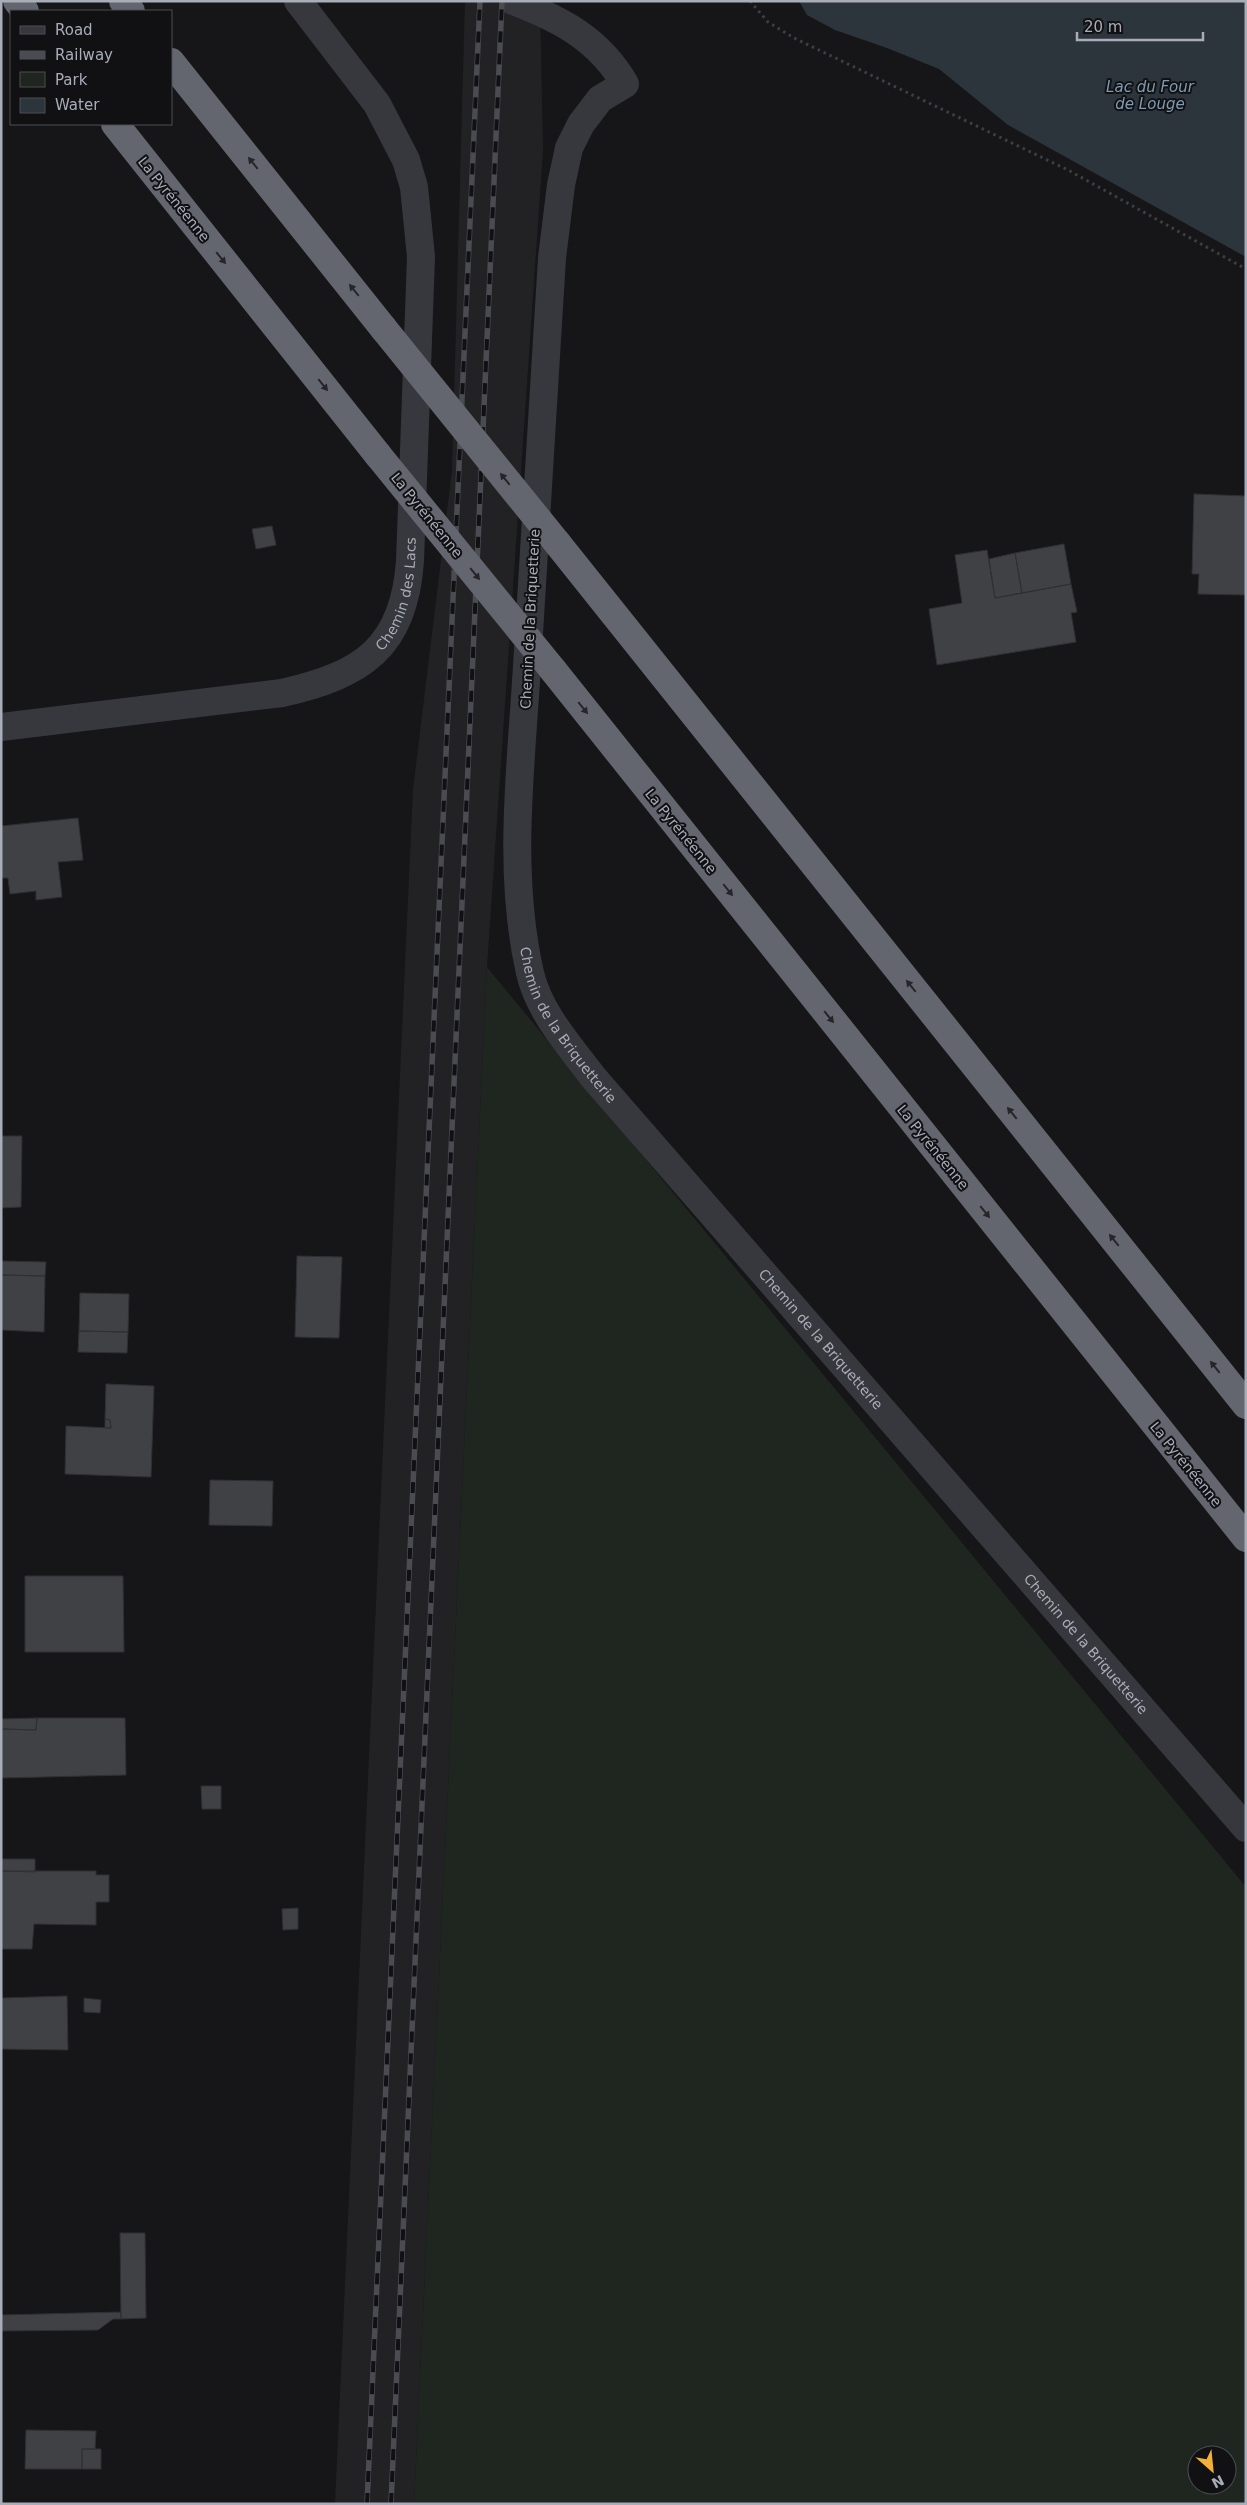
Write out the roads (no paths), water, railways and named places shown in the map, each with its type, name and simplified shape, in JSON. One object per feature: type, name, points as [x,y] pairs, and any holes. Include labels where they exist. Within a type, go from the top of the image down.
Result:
[{"type":"highway","points":[[172,63],[1246,1405]]},
{"type":"highway","name":"La Pyrénéenne","points":[[116,125],[1246,1538]]},
{"type":"street","name":"Chemin des Lacs","points":[[1,727],[282,693],[318,685],[345,674],[372,656],[390,636],[402,612],[408,585],[410,561],[422,257],[414,187],[406,160],[377,104],[298,1]]},
{"type":"street","name":"Chemin de la Briquetterie","points":[[513,1],[576,31],[598,48],[613,64],[625,84],[600,99],[581,124],[569,148],[561,185],[552,258],[517,833],[521,915],[530,975],[542,1003],[558,1030],[593,1077],[1246,1828]]},
{"type":"water","name":"Lac du Four de Louge","points":[[799,1],[1246,1],[1246,257],[1008,125],[939,69],[835,30],[807,15]]},
{"type":"railway","points":[[367,2504],[480,1]]},
{"type":"railway","points":[[391,2504],[502,1]]}]
